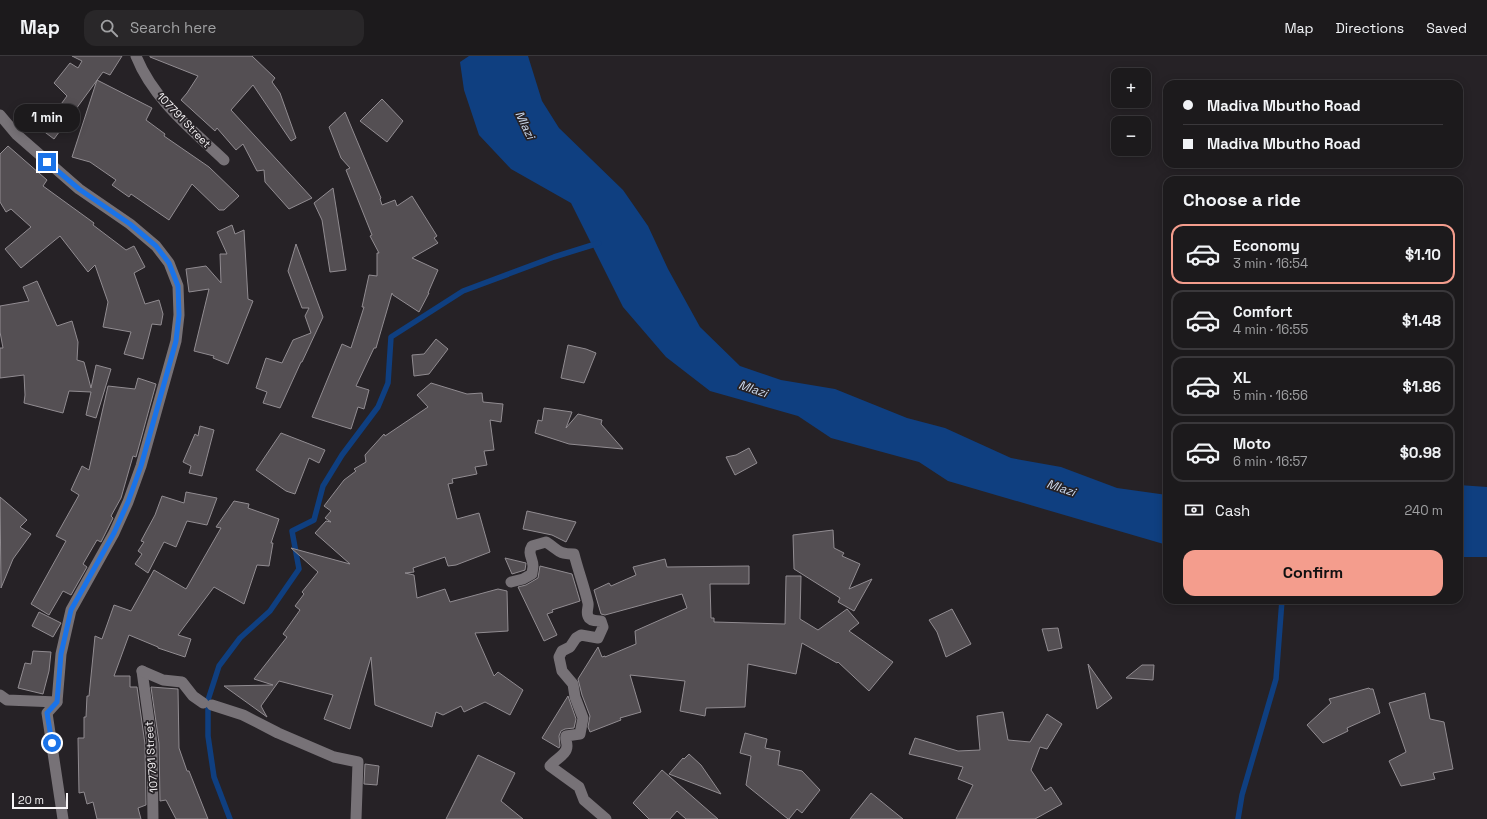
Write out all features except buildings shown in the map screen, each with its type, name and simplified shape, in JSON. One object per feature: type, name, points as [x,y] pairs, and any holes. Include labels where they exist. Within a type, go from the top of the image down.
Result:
[{"type":"street","name":"107791 Street","points":[[136,56],[141,68],[164,101],[224,160]]},
{"type":"street","points":[[0,115],[16,134],[79,189],[130,224],[156,246],[169,263],[178,286],[179,315],[176,341],[141,466],[128,502],[114,533],[71,610],[61,654],[57,702],[47,713],[63,819]]},
{"type":"street","points":[[511,582],[532,574],[533,565],[529,550],[532,546],[546,542],[562,554],[574,554],[589,606],[587,614],[589,619],[600,621],[603,627],[598,638],[581,635],[576,638],[570,646],[562,651],[559,657],[562,671],[573,684],[575,697],[584,718],[580,734],[566,736],[567,747],[563,756],[554,761],[550,766],[579,787],[584,800],[606,819]]},
{"type":"street","name":"107791 Street","points":[[153,819],[152,743],[142,671],[163,680],[182,682],[193,696],[207,704],[242,715],[278,733],[334,757],[358,762],[356,819]]},
{"type":"street","points":[[0,695],[7,700],[57,702]]},
{"type":"water","name":"Mlazi","points":[[469,56],[528,56],[542,101],[559,128],[623,190],[648,226],[668,269],[700,327],[740,366],[781,380],[835,389],[907,418],[945,428],[1011,458],[1061,467],[1117,488],[1163,494],[1163,544],[948,481],[919,462],[831,438],[798,416],[710,391],[666,357],[623,307],[571,203],[511,169],[479,135],[464,90],[460,62]]},
{"type":"water","points":[[1463,485],[1487,487],[1487,557],[1463,557]]},
{"type":"waterway","points":[[230,819],[214,777],[208,736],[208,700],[219,666],[240,638],[270,611],[299,569],[292,531],[314,520],[323,486],[342,455],[378,407],[388,383],[391,337],[463,291],[554,257],[599,243]]},
{"type":"waterway","points":[[1238,819],[1242,795],[1276,679],[1282,604]]},
{"type":"route","points":[[47,162],[79,189],[130,224],[156,246],[169,263],[178,286],[179,315],[176,341],[141,466],[128,502],[114,533],[71,610],[61,654],[57,702],[47,713],[52,743]]}]
